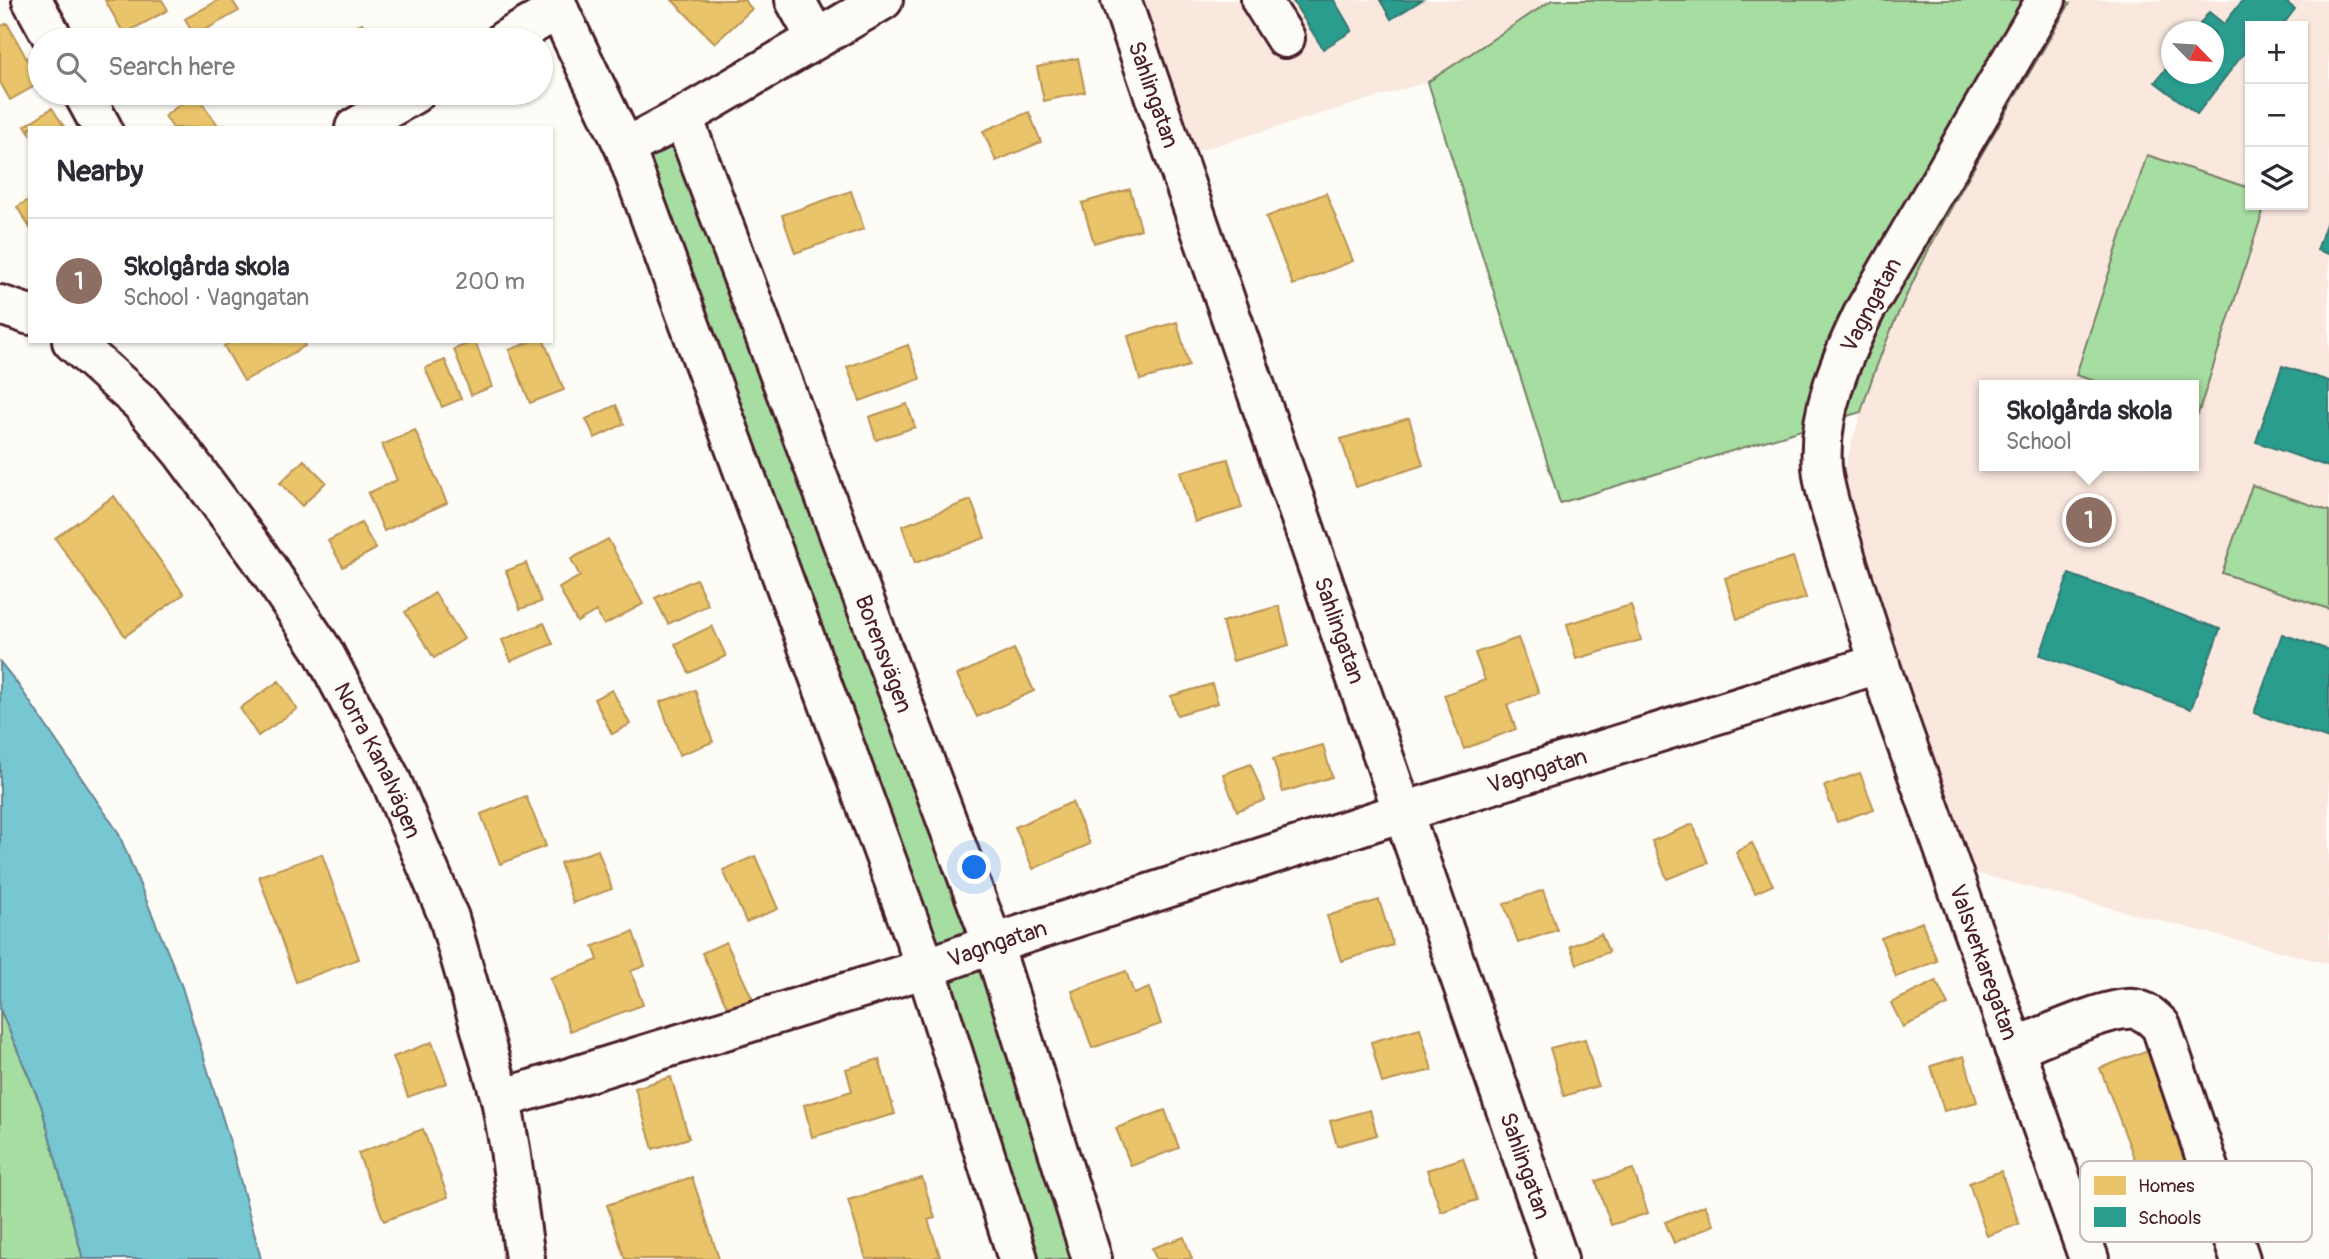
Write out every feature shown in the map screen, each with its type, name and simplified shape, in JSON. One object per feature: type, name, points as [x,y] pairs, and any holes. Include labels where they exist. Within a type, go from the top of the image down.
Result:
[{"type":"street","points":[[33,0],[48,28]]},
{"type":"street","points":[[795,0],[816,38]]},
{"type":"street","points":[[625,148],[883,0]]},
{"type":"street","name":"Sahlingatan","points":[[1121,0],[1558,1259]]},
{"type":"street","points":[[1261,0],[1285,38]]},
{"type":"street","name":"Vagngatan","points":[[500,1098],[926,968],[1403,812],[1878,664],[1830,505],[1822,468],[1823,441],[1832,390],[1848,344],[1865,310],[2046,0]]},
{"type":"street","points":[[522,28],[557,4],[625,148],[926,968],[1018,1259]]},
{"type":"street","points":[[90,105],[101,126]]},
{"type":"street","points":[[358,126],[394,105]]},
{"type":"street","name":"Borensvägen","points":[[683,117],[993,944],[1092,1259]]},
{"type":"street","points":[[0,305],[28,314]]},
{"type":"street","name":"Norra Kanalvägen","points":[[74,343],[141,403],[182,452],[259,556],[323,651],[390,778],[449,918],[500,1098],[525,1259]]},
{"type":"street","name":"Valsverkaregatan","points":[[1878,664],[2080,1234]]},
{"type":"street","points":[[2014,1048],[2115,1010],[2134,1009],[2148,1014],[2161,1026],[2207,1161]]},
{"type":"street","name":"Valsverkaregatan","points":[[2083,1242],[2089,1259]]},
{"type":"street","points":[[2234,1242],[2240,1259]]},
{"type":"shaded area","points":[[1144,0],[1552,0],[1428,82],[1194,152]]},
{"type":"shaded area","points":[[2072,0],[2329,0],[2329,964],[1966,871],[1854,571],[1844,469],[1876,362],[1926,253]]},
{"type":"green space","points":[[1552,0],[2066,0],[2070,3],[1927,253],[1880,358],[1861,412],[1560,503],[1428,82]]},
{"type":"green space","points":[[676,124],[1103,1259],[1023,1259],[630,151]]},
{"type":"green space","points":[[2147,155],[2245,186],[2245,210],[2263,210],[2199,411],[2199,380],[2092,380],[2076,375]]},
{"type":"green space","points":[[2252,485],[2329,511],[2329,609],[2222,573]]},
{"type":"green space","points":[[0,1009],[41,1105],[83,1259],[0,1259]]},
{"type":"water","points":[[0,662],[118,832],[181,984],[231,1145],[261,1259],[83,1259],[41,1105],[0,1009]]},
{"type":"building: Homes","points":[[105,0],[162,0],[168,10],[135,28],[121,28]]},
{"type":"building: Homes","points":[[219,0],[232,0],[239,11],[208,28],[190,28],[185,19]]},
{"type":"building: Homes","points":[[672,0],[744,0],[752,9],[715,43]]},
{"type":"building: Homes","points":[[7,23],[28,61],[28,90],[10,100],[0,82],[0,27]]},
{"type":"building: Homes","points":[[362,23],[364,28],[351,28]]},
{"type":"building: Homes","points":[[1078,58],[1085,92],[1044,101],[1037,67]]},
{"type":"building: Homes","points":[[179,105],[204,105],[219,126],[172,126],[165,116]]},
{"type":"building: Homes","points":[[52,108],[64,126],[28,126],[28,130],[25,126]]},
{"type":"building: Homes","points":[[1029,112],[1041,142],[996,161],[983,131]]},
{"type":"building: Homes","points":[[1130,189],[1141,229],[1094,243],[1082,203]]},
{"type":"building: Homes","points":[[851,191],[864,229],[795,253],[782,215]]},
{"type":"building: Homes","points":[[1326,193],[1353,261],[1293,285],[1266,217]]},
{"type":"building: Homes","points":[[28,200],[28,225],[17,207]]},
{"type":"building: Homes","points":[[1177,322],[1189,366],[1140,380],[1128,336]]},
{"type":"building: Homes","points":[[229,343],[303,343],[305,346],[244,381],[224,346]]},
{"type":"building: Homes","points":[[476,343],[492,387],[471,395],[454,349]]},
{"type":"building: Homes","points":[[527,343],[545,343],[564,390],[530,403],[509,350]]},
{"type":"building: Homes","points":[[908,345],[920,379],[860,401],[847,367]]},
{"type":"building: Homes","points":[[445,360],[461,399],[442,407],[425,368]]},
{"type":"building: Homes","points":[[907,404],[915,427],[876,440],[869,417]]},
{"type":"building: Homes","points":[[616,405],[624,424],[595,438],[586,419]]},
{"type":"building: Homes","points":[[1409,418],[1423,465],[1356,487],[1341,439]]},
{"type":"building: Homes","points":[[415,430],[447,503],[384,531],[368,493],[397,480],[382,445]]},
{"type":"building: Homes","points":[[1228,459],[1242,508],[1195,522],[1180,472]]},
{"type":"building: Homes","points":[[304,460],[326,482],[302,506],[280,483]]},
{"type":"building: Homes","points":[[114,496],[184,594],[125,636],[55,538]]},
{"type":"building: Homes","points":[[971,500],[985,538],[915,563],[902,526]]},
{"type":"building: Homes","points":[[361,523],[376,549],[343,567],[328,541]]},
{"type":"building: Homes","points":[[608,539],[643,604],[604,625],[596,611],[577,622],[559,588],[580,576],[571,559]]},
{"type":"building: Homes","points":[[1793,557],[1806,598],[1737,619],[1725,578]]},
{"type":"building: Homes","points":[[526,563],[541,602],[520,609],[506,571]]},
{"type":"building: Homes","points":[[696,579],[708,605],[668,624],[655,598]]},
{"type":"building: Homes","points":[[435,593],[464,639],[434,658],[405,612]]},
{"type":"building: Homes","points":[[1631,605],[1641,640],[1576,659],[1567,624]]},
{"type":"building: Homes","points":[[1279,606],[1289,645],[1233,661],[1222,622]]},
{"type":"building: Homes","points":[[544,623],[553,644],[511,661],[502,640]]},
{"type":"building: Homes","points":[[712,626],[726,656],[689,673],[675,644]]},
{"type":"building: Homes","points":[[1518,638],[1539,693],[1507,705],[1516,729],[1464,749],[1444,695],[1485,680],[1475,653]]},
{"type":"building: Homes","points":[[1014,649],[1034,691],[977,717],[957,675]]},
{"type":"building: Homes","points":[[279,681],[297,709],[258,736],[240,708]]},
{"type":"building: Homes","points":[[1212,684],[1218,703],[1177,715],[1171,696]]},
{"type":"building: Homes","points":[[612,690],[630,724],[612,734],[594,699]]},
{"type":"building: Homes","points":[[695,690],[713,742],[679,755],[660,702]]},
{"type":"building: Homes","points":[[1323,745],[1332,777],[1283,792],[1273,759]]},
{"type":"building: Homes","points":[[1251,764],[1265,800],[1237,811],[1223,774]]},
{"type":"building: Homes","points":[[1860,773],[1874,809],[1837,822],[1824,786]]},
{"type":"building: Homes","points":[[526,796],[546,846],[500,864],[481,814]]},
{"type":"building: Homes","points":[[1072,802],[1090,844],[1033,869],[1015,827]]},
{"type":"building: Homes","points":[[1693,824],[1708,863],[1667,879],[1652,841]]},
{"type":"building: Homes","points":[[1752,843],[1773,885],[1755,893],[1736,852]]},
{"type":"building: Homes","points":[[598,850],[612,889],[573,903],[560,863]]},
{"type":"building: Homes","points":[[322,854],[359,959],[296,982],[259,876]]},
{"type":"building: Homes","points":[[755,856],[778,909],[746,922],[723,870]]},
{"type":"building: Homes","points":[[1543,890],[1557,930],[1518,943],[1504,904]]},
{"type":"building: Homes","points":[[1379,900],[1393,945],[1341,961],[1327,916]]},
{"type":"building: Homes","points":[[1922,922],[1937,961],[1896,977],[1881,938]]},
{"type":"building: Homes","points":[[633,932],[645,966],[631,971],[643,1005],[570,1031],[550,978],[598,960],[593,946]]},
{"type":"building: Homes","points":[[1601,934],[1609,952],[1577,964],[1570,946]]},
{"type":"building: Homes","points":[[726,942],[753,1000],[729,1011],[702,953]]},
{"type":"building: Homes","points":[[1126,971],[1134,994],[1149,988],[1161,1024],[1092,1048],[1072,991]]},
{"type":"building: Homes","points":[[1936,981],[1948,1005],[1903,1027],[1891,1003]]},
{"type":"building: Homes","points":[[1420,1028],[1432,1070],[1382,1083],[1371,1042]]},
{"type":"building: Homes","points":[[1585,1039],[1598,1086],[1564,1096],[1550,1048]]},
{"type":"building: Homes","points":[[432,1042],[447,1083],[408,1097],[393,1057]]},
{"type":"building: Homes","points":[[2153,1048],[2196,1161],[2135,1161],[2100,1068]]},
{"type":"building: Homes","points":[[1964,1056],[1977,1102],[1944,1111],[1931,1066]]},
{"type":"building: Homes","points":[[879,1059],[895,1114],[812,1137],[804,1105],[852,1091],[846,1069]]},
{"type":"building: Homes","points":[[671,1077],[689,1138],[653,1149],[635,1088]]},
{"type":"building: Homes","points":[[1165,1110],[1179,1148],[1131,1166],[1116,1128]]},
{"type":"building: Homes","points":[[1370,1110],[1377,1135],[1337,1146],[1330,1121]]},
{"type":"building: Homes","points":[[423,1129],[448,1197],[384,1221],[358,1153]]},
{"type":"building: Homes","points":[[1463,1158],[1477,1200],[1441,1212],[1427,1170]]},
{"type":"building: Homes","points":[[1633,1169],[1648,1213],[1611,1225],[1596,1181]]},
{"type":"building: Homes","points":[[2001,1171],[2019,1224],[1987,1236],[1969,1183]]},
{"type":"building: Homes","points":[[692,1177],[719,1259],[625,1259],[607,1205]]},
{"type":"building: Homes","points":[[922,1178],[935,1218],[928,1220],[940,1256],[930,1259],[866,1259],[848,1200]]},
{"type":"building: Homes","points":[[1705,1205],[1714,1225],[1674,1243],[1665,1222]]},
{"type":"building: Homes","points":[[1184,1237],[1192,1259],[1156,1259],[1152,1248]]},
{"type":"building: Schools","points":[[1292,0],[1334,0],[1352,31],[1323,49]]},
{"type":"building: Schools","points":[[1380,0],[1422,0],[1391,19]]},
{"type":"building: Schools","points":[[2243,0],[2283,0],[2295,9],[2286,21],[2245,21],[2245,52],[2224,79],[2224,24]]},
{"type":"building: Schools","points":[[2209,12],[2220,21],[2202,21]]},
{"type":"building: Schools","points":[[2161,75],[2161,84],[2220,84],[2197,114],[2155,82]]},
{"type":"building: Schools","points":[[2329,215],[2329,254],[2317,250]]},
{"type":"building: Schools","points":[[2282,366],[2329,381],[2329,467],[2256,442]]},
{"type":"building: Schools","points":[[2069,574],[2220,629],[2191,709],[2040,655]]},
{"type":"building: Schools","points":[[2282,634],[2329,650],[2329,739],[2254,713]]},
{"type":"place","name":"Skolgårda skola","points":[[2089,520]]}]
